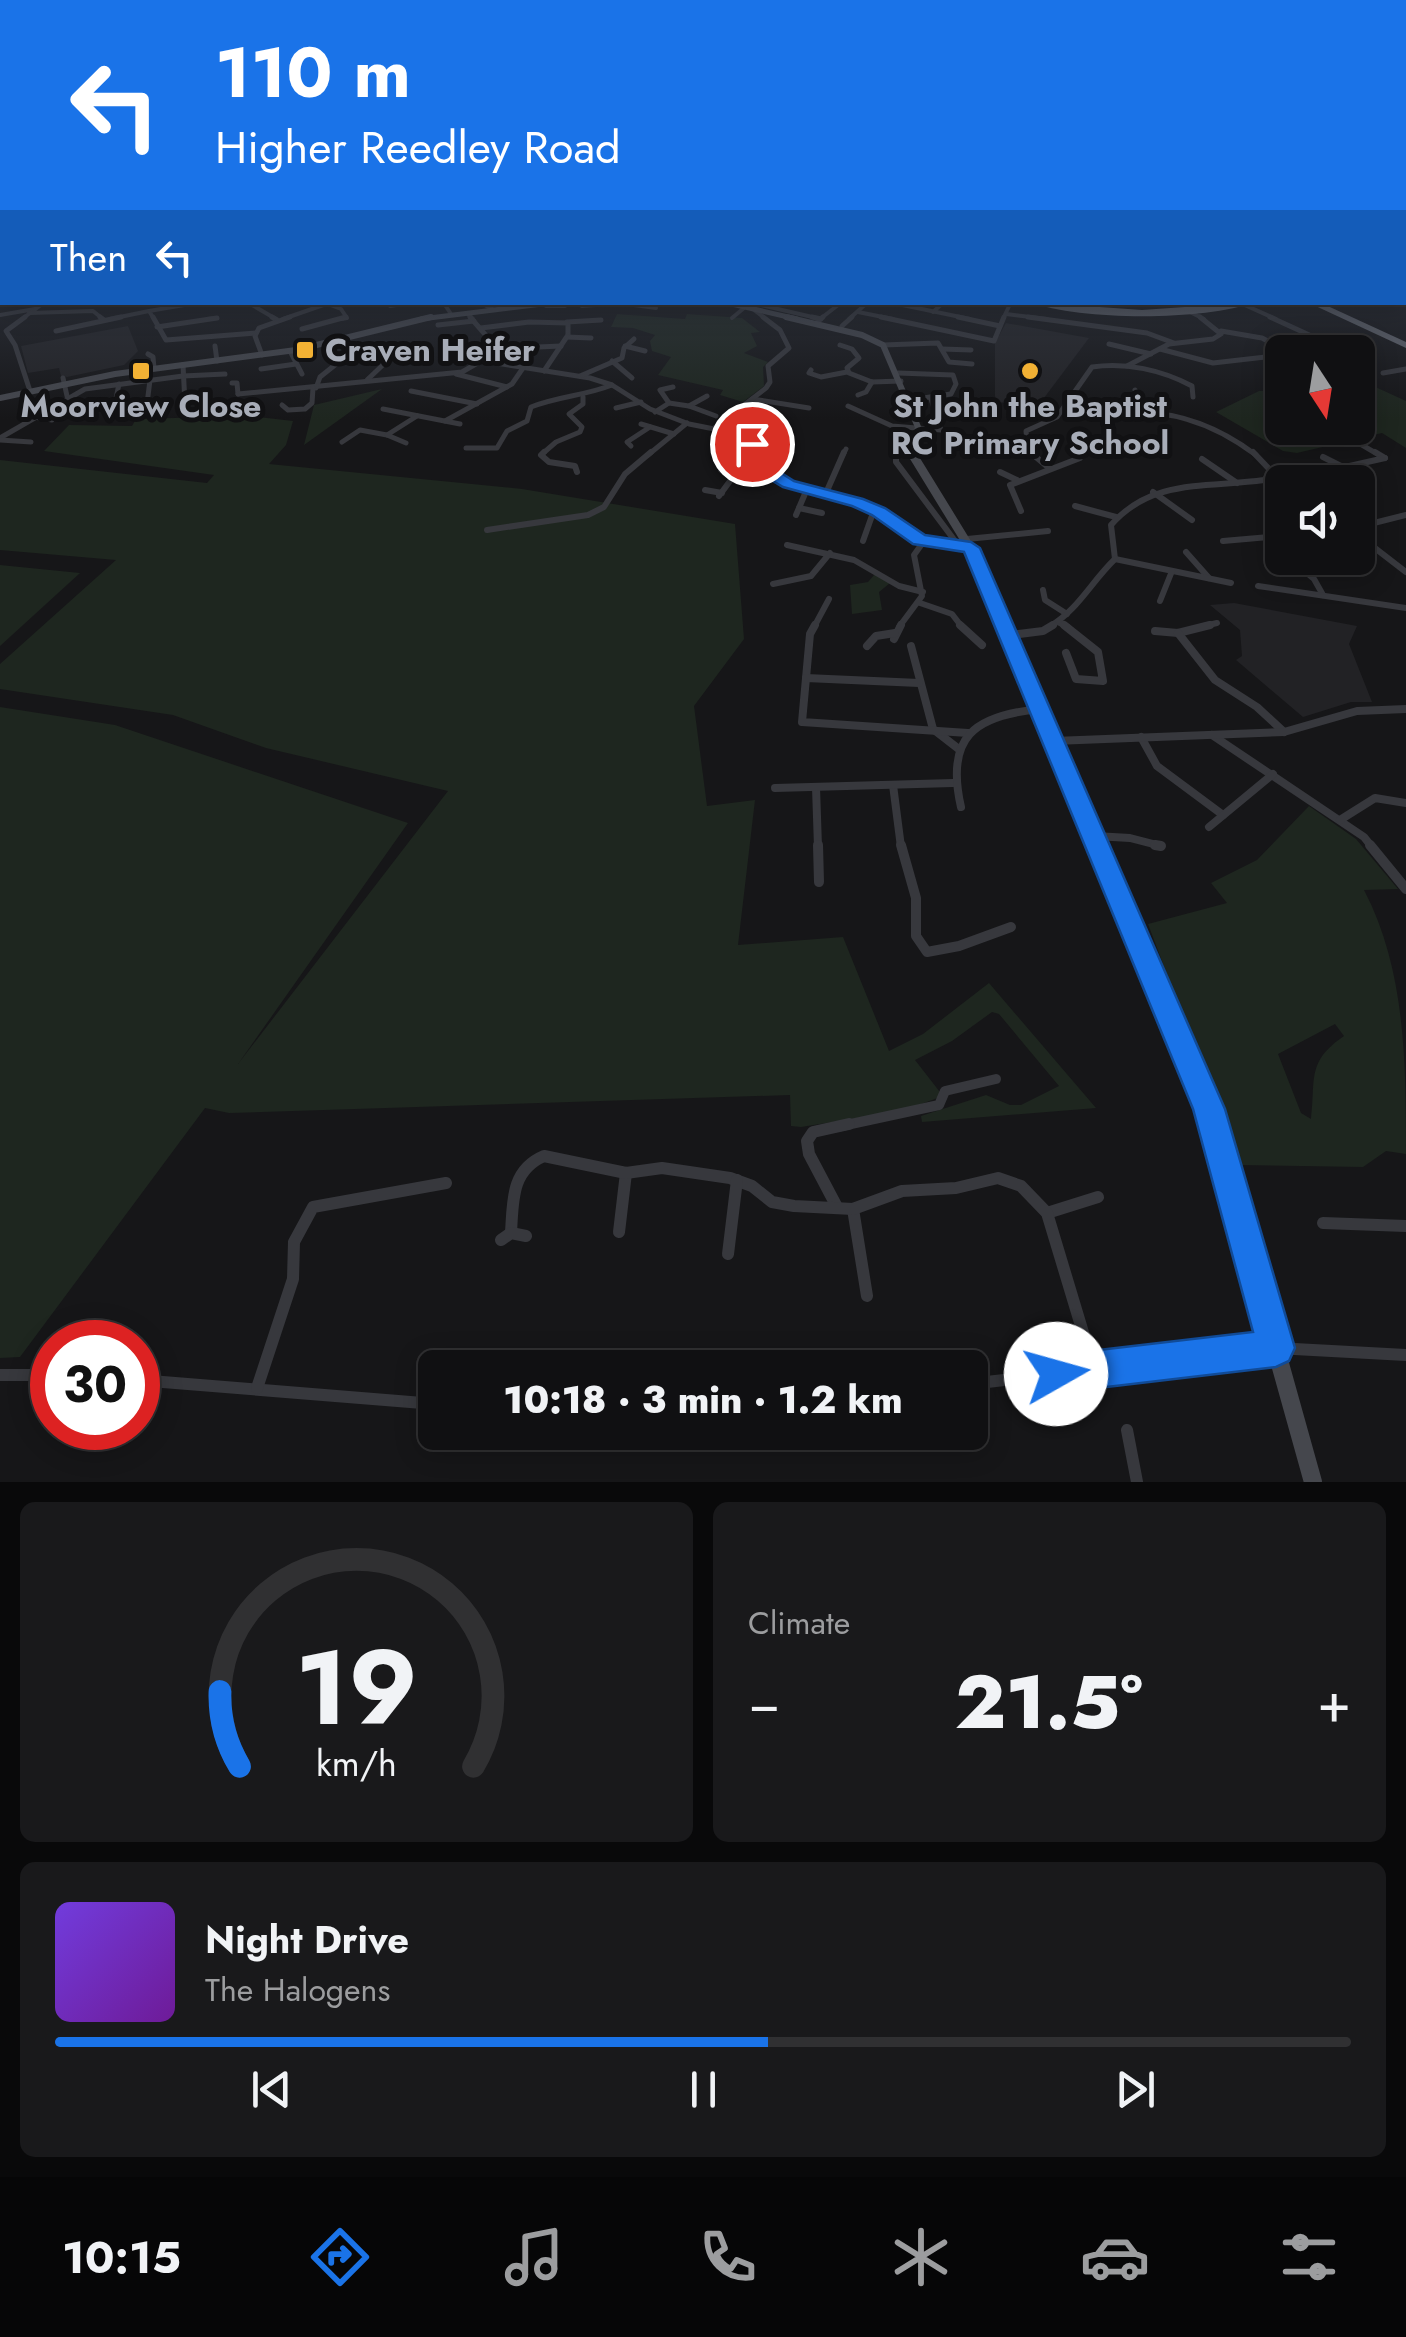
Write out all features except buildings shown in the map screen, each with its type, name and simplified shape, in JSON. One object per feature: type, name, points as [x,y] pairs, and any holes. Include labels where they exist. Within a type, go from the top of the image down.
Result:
[{"type":"highway","points":[[1070,305],[1190,312],[1232,305]]},
{"type":"highway","points":[[1317,305],[1406,346]]},
{"type":"street","points":[[30,393],[14,344],[7,338],[8,329],[41,305]]},
{"type":"street","points":[[92,311],[95,305]]},
{"type":"street","points":[[56,331],[184,305]]},
{"type":"street","points":[[252,305],[278,320]]},
{"type":"street","points":[[149,311],[169,341],[256,332],[278,320],[324,305]]},
{"type":"street","points":[[303,330],[347,318],[334,305]]},
{"type":"street","points":[[391,308],[404,305]]},
{"type":"street","points":[[445,305],[451,314]]},
{"type":"street","points":[[485,305],[494,310]]},
{"type":"street","points":[[0,398],[63,381],[290,351],[451,314],[552,305]]},
{"type":"street","points":[[546,306],[554,305]]},
{"type":"street","points":[[582,306],[613,305]]},
{"type":"street","points":[[632,305],[655,308],[650,314]]},
{"type":"street","points":[[776,308],[780,305]]},
{"type":"street","points":[[732,318],[749,307],[776,308],[820,320],[840,305]]},
{"type":"street","points":[[902,305],[1000,326]]},
{"type":"street","points":[[933,312],[941,305]]},
{"type":"street","points":[[842,326],[863,307],[994,340],[1010,305]]},
{"type":"street","points":[[1248,305],[1310,335]]},
{"type":"street","points":[[749,307],[862,335],[883,344],[971,350]]},
{"type":"street","points":[[713,429],[768,385],[767,370],[790,344],[776,327],[749,307]]},
{"type":"street","points":[[2,316],[32,311],[92,311],[104,320]]},
{"type":"street","points":[[1190,312],[1222,332],[1265,340]]},
{"type":"street","points":[[236,382],[237,396],[456,374],[483,361],[496,344],[466,313]]},
{"type":"street","points":[[1006,314],[1147,333],[1174,343]]},
{"type":"street","points":[[157,327],[217,318]]},
{"type":"street","points":[[481,328],[600,320]]},
{"type":"street","points":[[438,326],[474,322]]},
{"type":"street","points":[[528,332],[529,322]]},
{"type":"street","points":[[544,371],[567,337],[567,322]]},
{"type":"street","points":[[256,332],[262,356]]},
{"type":"street","points":[[1128,366],[1174,343],[1213,339],[1222,332]]},
{"type":"street","points":[[567,337],[593,336]]},
{"type":"street","points":[[580,376],[624,356],[625,346],[633,340]]},
{"type":"street","points":[[0,346],[14,344]]},
{"type":"street","points":[[883,344],[914,414],[917,433],[910,454],[969,543],[1209,1109],[1314,1482]]},
{"type":"street","points":[[1109,344],[1150,354]]},
{"type":"street","points":[[215,346],[218,361]]},
{"type":"street","points":[[541,346],[561,346]]},
{"type":"street","points":[[625,346],[646,351]]},
{"type":"street","points":[[846,346],[859,358]]},
{"type":"street","points":[[940,346],[949,362],[972,364]]},
{"type":"street","points":[[1160,349],[1213,362],[1265,356]]},
{"type":"street","points":[[290,351],[302,374]]},
{"type":"street","points":[[148,354],[154,368]]},
{"type":"street","points":[[847,372],[847,364],[859,358],[871,359]]},
{"type":"street","points":[[588,359],[600,364]]},
{"type":"street","points":[[282,405],[294,410],[310,406],[320,378],[340,361]]},
{"type":"street","points":[[483,361],[612,384],[655,412],[686,424],[713,429],[752,444],[790,444]]},
{"type":"street","points":[[367,380],[387,362]]},
{"type":"street","points":[[612,362],[632,378]]},
{"type":"street","points":[[262,369],[296,364]]},
{"type":"street","points":[[183,365],[185,404]]},
{"type":"street","points":[[1050,469],[1028,451],[1026,431],[1057,417],[1092,367],[1128,366],[1184,380],[1196,390],[1193,397]]},
{"type":"street","points":[[445,421],[507,387],[517,380],[523,368]]},
{"type":"street","points":[[1383,374],[1406,369]]},
{"type":"street","points":[[811,370],[809,373],[822,379],[847,372],[872,382],[950,373],[954,391],[930,399],[909,400]]},
{"type":"street","points":[[456,374],[507,387]]},
{"type":"street","points":[[0,439],[77,392],[183,376],[222,375]]},
{"type":"street","points":[[147,404],[150,380]]},
{"type":"street","points":[[63,381],[66,396]]},
{"type":"street","points":[[864,394],[872,382]]},
{"type":"street","points":[[114,408],[118,384]]},
{"type":"street","points":[[498,426],[509,429],[527,421],[529,409],[561,395],[583,397],[612,384]]},
{"type":"street","points":[[669,403],[660,388],[673,387]]},
{"type":"street","points":[[1135,390],[1146,411]]},
{"type":"street","points":[[416,391],[477,404]]},
{"type":"street","points":[[689,406],[707,396]]},
{"type":"street","points":[[532,455],[541,455],[557,440],[581,430],[569,414],[583,404],[583,397]]},
{"type":"street","points":[[752,399],[809,408]]},
{"type":"street","points":[[930,399],[941,430],[917,433],[896,445],[896,462],[958,545]]},
{"type":"street","points":[[1070,401],[1110,415],[1146,411],[1182,416],[1210,427],[1268,465]]},
{"type":"street","points":[[619,409],[641,402]]},
{"type":"street","points":[[655,412],[669,403],[689,406],[711,416]]},
{"type":"street","points":[[783,412],[788,405]]},
{"type":"street","points":[[848,406],[866,417],[917,433]]},
{"type":"street","points":[[383,409],[460,424]]},
{"type":"street","points":[[1021,511],[1008,489],[1017,480],[1080,458],[1086,448],[1105,440],[1112,422],[1110,415]]},
{"type":"street","points":[[387,435],[416,416]]},
{"type":"street","points":[[34,417],[52,420]]},
{"type":"street","points":[[641,424],[674,434]]},
{"type":"street","points":[[487,530],[588,514],[604,507],[626,474],[686,424]]},
{"type":"street","points":[[626,444],[650,427]]},
{"type":"street","points":[[466,448],[499,450],[509,429]]},
{"type":"street","points":[[342,442],[361,430],[406,441],[398,448]]},
{"type":"street","points":[[0,439],[31,442]]},
{"type":"street","points":[[721,470],[734,451],[752,444]]},
{"type":"street","points":[[752,444],[769,472]]},
{"type":"street","points":[[1351,465],[1384,458],[1362,445]]},
{"type":"street","points":[[826,493],[846,449]]},
{"type":"street","points":[[541,455],[548,462],[577,467]]},
{"type":"street","points":[[1322,456],[1338,465]]},
{"type":"street","points":[[1202,458],[1237,483]]},
{"type":"street","points":[[704,490],[721,494],[733,477],[769,472],[807,489],[874,510],[924,541],[958,545],[1048,531]]},
{"type":"street","points":[[1000,472],[1017,480]]},
{"type":"street","points":[[1114,558],[1109,535],[1116,518],[1131,502],[1171,486],[1265,479]]},
{"type":"street","points":[[807,489],[798,512],[822,513]]},
{"type":"street","points":[[1153,492],[1192,520]]},
{"type":"street","points":[[1075,506],[1116,518]]},
{"type":"street","points":[[863,542],[874,510]]},
{"type":"street","points":[[1375,522],[1406,515]]},
{"type":"street","points":[[1223,541],[1265,538]]},
{"type":"street","points":[[867,646],[876,636],[894,636],[920,603],[923,592],[914,555],[924,541]]},
{"type":"street","points":[[787,544],[854,560],[899,586],[923,592]]},
{"type":"street","points":[[1375,548],[1406,572]]},
{"type":"street","points":[[1186,552],[1209,578]]},
{"type":"street","points":[[773,584],[811,576],[830,553]]},
{"type":"street","points":[[1011,636],[1044,631],[1058,622],[1114,558]]},
{"type":"street","points":[[1114,558],[1231,583]]},
{"type":"street","points":[[1160,601],[1172,571]]},
{"type":"street","points":[[1309,575],[1323,595]]},
{"type":"street","points":[[1258,586],[1406,608]]},
{"type":"street","points":[[1043,590],[1045,600],[1067,614]]},
{"type":"street","points":[[829,599],[810,634],[802,722],[968,733]]},
{"type":"street","points":[[920,603],[952,614],[970,637],[982,645]]},
{"type":"street","points":[[1058,622],[1096,649],[1106,671],[1103,681],[1076,679],[1066,652]]},
{"type":"street","points":[[1155,630],[1178,633],[1218,623]]},
{"type":"street","points":[[1178,633],[1215,680],[1256,707],[1284,732]]},
{"type":"street","points":[[911,646],[933,728],[960,750]]},
{"type":"street","points":[[806,678],[920,683]]},
{"type":"street","points":[[961,807],[953,783],[968,733],[1000,711],[1041,708]]},
{"type":"street","points":[[1054,741],[1284,732],[1358,711],[1406,709]]},
{"type":"street","points":[[1210,734],[1364,837],[1406,890]]},
{"type":"street","points":[[1141,737],[1157,766],[1224,814]]},
{"type":"street","points":[[1209,827],[1273,774]]},
{"type":"street","points":[[776,788],[953,783]]},
{"type":"street","points":[[893,785],[900,844],[917,893],[920,913],[916,936],[927,952],[949,952],[1011,926]]},
{"type":"street","points":[[816,787],[819,882]]},
{"type":"street","points":[[1340,820],[1376,798],[1406,803]]},
{"type":"street","points":[[1095,836],[1130,838],[1161,846]]},
{"type":"street","points":[[838,1207],[809,1154],[807,1141],[813,1132],[904,1115],[939,1105],[945,1091],[996,1080]]},
{"type":"street","points":[[526,1236],[506,1236],[514,1188],[521,1170],[531,1160],[544,1156],[626,1173],[662,1168],[737,1180],[772,1202],[853,1208],[902,1191],[956,1188],[998,1178],[1021,1186],[1047,1213],[1094,1370]]},
{"type":"street","points":[[619,1232],[626,1173]]},
{"type":"street","points":[[728,1254],[737,1180]]},
{"type":"street","points":[[257,1388],[293,1279],[294,1242],[313,1208],[446,1183]]},
{"type":"street","points":[[1047,1213],[1098,1197]]},
{"type":"street","points":[[853,1208],[867,1296]]},
{"type":"street","points":[[1322,1223],[1406,1226]]},
{"type":"street","points":[[988,1382],[1276,1348],[1406,1355]]},
{"type":"street","points":[[0,1375],[30,1375]]},
{"type":"street","points":[[160,1381],[418,1404]]},
{"type":"street","points":[[1127,1430],[1137,1482]]},
{"type":"shaded area","points":[[617,314],[742,318],[760,332],[751,333],[757,346],[744,353],[768,362],[763,367],[764,386],[743,402],[720,395],[723,390],[658,375],[671,357],[652,351],[650,341],[655,335],[611,327]]},
{"type":"shaded area","name":"St John the Baptist RC Primary School","points":[[1006,323],[1089,338],[1038,406],[997,402],[995,343]]},
{"type":"shaded area","points":[[128,326],[138,351],[124,365],[67,377],[61,376],[59,368],[28,373],[21,346]]},
{"type":"shaded area","points":[[1375,387],[1406,401],[1406,448],[1382,433],[1375,435]]},
{"type":"shaded area","points":[[382,389],[304,445],[314,405]]},
{"type":"shaded area","points":[[1265,391],[1265,441],[1216,412]]},
{"type":"shaded area","points":[[249,416],[293,421],[286,445],[269,464],[522,489],[735,524],[744,639],[694,706],[707,806],[755,800],[738,945],[843,937],[889,1051],[923,1034],[989,983],[1096,1108],[922,1122],[921,1116],[986,1095],[1010,1105],[1021,1105],[1059,1086],[999,1014],[992,1012],[952,1041],[915,1060],[943,1096],[902,1111],[801,1127],[791,1126],[790,1095],[229,1113],[205,1108],[47,1320],[30,1320],[30,1344],[20,1357],[0,1358],[0,707],[115,725],[408,823],[238,1064],[448,791],[266,748],[173,715],[0,689],[0,664],[116,560],[0,550],[0,460],[207,483],[214,475],[44,451],[69,425],[132,426],[136,419]]},
{"type":"shaded area","points":[[1273,445],[1331,445],[1297,453]]},
{"type":"shaded area","points":[[0,565],[80,573],[0,646]]},
{"type":"shaded area","points":[[875,574],[890,583],[879,592],[882,610],[852,614],[850,585],[868,582]]},
{"type":"shaded area","points":[[1234,603],[1357,626],[1349,644],[1372,702],[1351,702],[1303,717],[1236,660],[1242,656],[1240,630],[1210,605]]},
{"type":"shaded area","points":[[1309,806],[1356,839],[1398,889],[1364,890],[1378,921],[1396,985],[1404,1052],[1406,1154],[1386,1151],[1363,1167],[1239,1165],[1148,924],[1227,903],[1211,883],[1257,860]],"holes":[[[1335,1024],[1344,1036],[1318,1063],[1311,1119],[1301,1113],[1278,1054]]]},
{"type":"place","name":"Craven Heifer","points":[[305,350]]},
{"type":"place","name":"Moorview Close","points":[[141,371]]},
{"type":"place","name":"St John the Baptist RC Primary School","points":[[1030,371]]},
{"type":"route","points":[[752,444],[769,472],[788,484],[858,502],[920,540],[971,548],[982,566],[1209,1109],[1276,1348],[1056,1374]]}]
